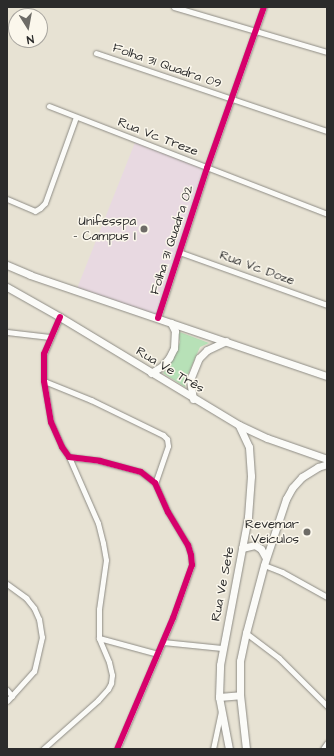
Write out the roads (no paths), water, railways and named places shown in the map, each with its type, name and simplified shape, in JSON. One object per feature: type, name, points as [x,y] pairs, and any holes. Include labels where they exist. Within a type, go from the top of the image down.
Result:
[{"type":"main road","points":[[7,265],[30,275],[327,376]]},
{"type":"main road","name":"Rua Ve Três","points":[[7,287],[60,317],[239,425],[267,438],[327,459]]},
{"type":"main road","points":[[151,373],[166,362],[174,348],[175,331],[171,323]]},
{"type":"main road","points":[[194,399],[190,380],[199,358],[207,350],[226,341]]},
{"type":"main road","name":"Rua Ve Sete","points":[[229,749],[219,697],[219,682],[222,648],[248,518],[251,461],[249,447],[239,425]]},
{"type":"main road","points":[[246,749],[240,695],[240,661],[265,561],[292,488],[302,477],[318,467],[327,464]]},
{"type":"main road","points":[[242,548],[255,546],[261,549],[265,561]]},
{"type":"main road","points":[[219,697],[240,695]]},
{"type":"street","points":[[174,7],[327,52]]},
{"type":"street","name":"Folha 31 Quadra 02","points":[[158,318],[207,168],[264,7]]},
{"type":"street","name":"Folha 31 Quadra 09","points":[[96,53],[327,131]]},
{"type":"street","name":"Rua Vc Treze","points":[[48,106],[327,214]]},
{"type":"street","points":[[7,199],[35,211],[45,203],[76,117]]},
{"type":"street","name":"Rua Vc Doze","points":[[179,252],[327,305]]},
{"type":"street","points":[[44,749],[98,700],[108,689],[111,683],[112,675],[109,662],[99,638],[99,609],[106,560],[104,543],[98,523],[69,457],[62,447],[51,422],[44,381],[44,354],[50,337],[60,317]]},
{"type":"street","points":[[7,332],[50,337]]},
{"type":"street","points":[[44,381],[106,406],[163,435],[167,440],[168,446],[155,483]]},
{"type":"street","points":[[69,457],[100,461],[141,472],[155,483],[168,512],[188,546],[191,555],[192,566],[163,642],[117,749]]},
{"type":"street","points":[[265,561],[327,597]]},
{"type":"street","points":[[7,584],[26,598],[34,608],[39,619],[42,637],[34,671],[7,701]]},
{"type":"street","points":[[246,633],[279,658],[327,706]]},
{"type":"street","points":[[99,638],[158,654]]},
{"type":"street","points":[[163,642],[222,648]]},
{"type":"street","points":[[7,690],[12,696]]},
{"type":"street","points":[[214,749],[222,707]]},
{"type":"street","points":[[323,749],[327,742]]},
{"type":"place","name":"Unifesspa - Campus I","points":[[144,229]]},
{"type":"place","name":"Revemar Veículos","points":[[307,532]]}]
